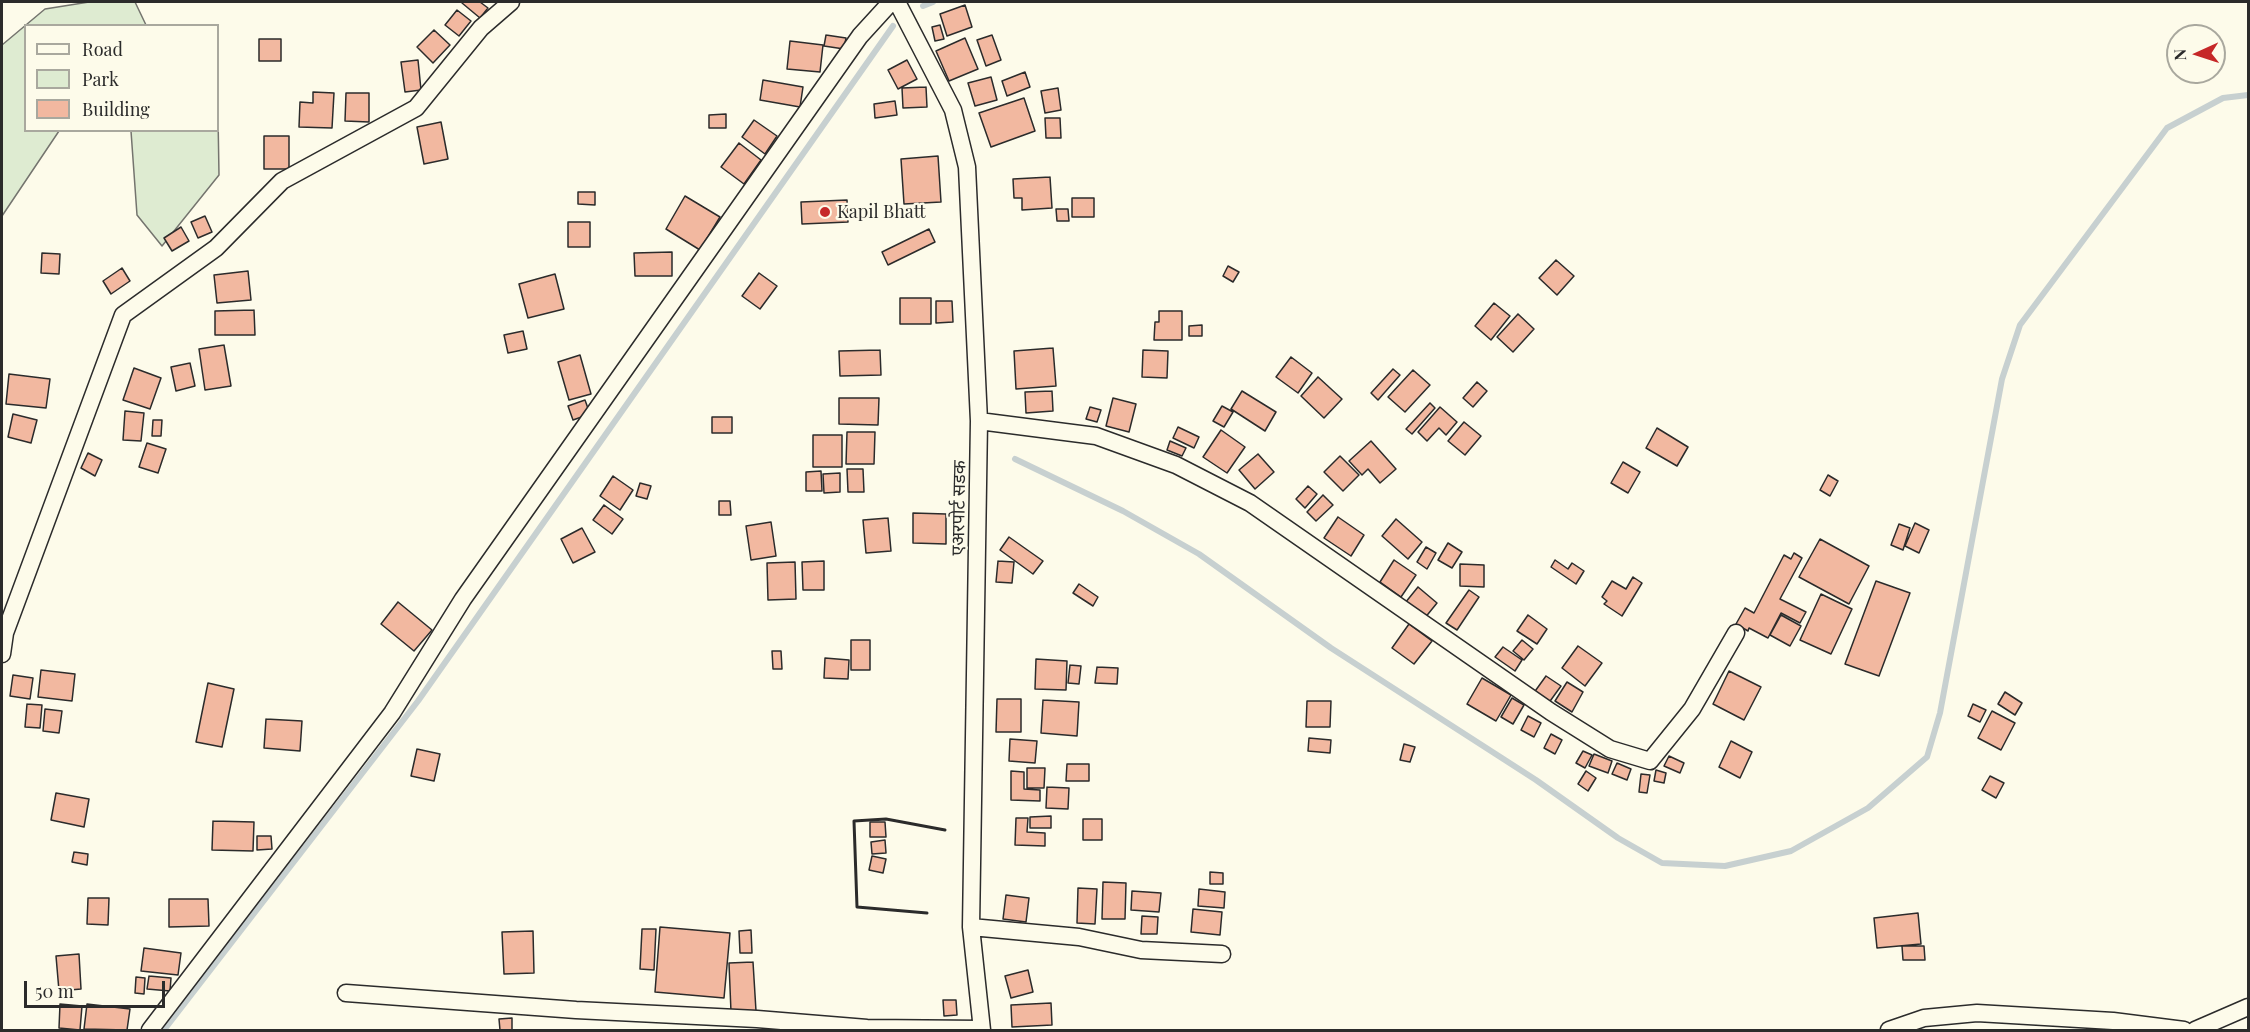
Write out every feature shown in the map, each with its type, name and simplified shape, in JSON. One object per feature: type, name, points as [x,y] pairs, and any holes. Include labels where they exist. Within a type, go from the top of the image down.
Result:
[{"type":"street","points":[[2,654],[6,633],[123,315],[216,248],[282,182],[416,108],[481,28],[511,2]]},
{"type":"street","points":[[150,1030],[392,713],[463,599],[860,36],[891,2]]},
{"type":"street","name":"एअरपोर्ट सडक","points":[[897,2],[953,110],[967,166],[980,422],[971,927],[982,1030]]},
{"type":"street","points":[[980,422],[1096,436],[1176,465],[1250,503],[1542,706],[1610,749],[1650,761],[1692,709],[1736,633]]},
{"type":"street","points":[[971,927],[1080,937],[1141,950],[1222,954]]},
{"type":"street","points":[[346,993],[867,1028],[982,1030]]},
{"type":"street","points":[[2195,1030],[2248,1007]]},
{"type":"street","points":[[1889,1030],[1924,1018],[1977,1013],[2113,1021],[2184,1030]]},
{"type":"green space","points":[[89,2],[135,2],[146,24],[27,24],[45,9]]},
{"type":"green space","points":[[24,27],[24,132],[58,132],[2,216],[2,45]]},
{"type":"green space","points":[[131,132],[218,132],[219,175],[162,246],[137,215]]},
{"type":"building","points":[[480,2],[488,8],[480,18],[462,3]]},
{"type":"building","points":[[965,5],[972,27],[947,36],[940,14]]},
{"type":"building","points":[[457,10],[471,21],[459,36],[445,25]]},
{"type":"building","points":[[940,25],[944,39],[935,41],[932,27]]},
{"type":"building","points":[[434,30],[450,45],[433,63],[417,47]]},
{"type":"building","points":[[826,35],[846,38],[844,49],[824,46]]},
{"type":"building","points":[[992,35],[1001,60],[986,66],[977,40]]},
{"type":"building","points":[[965,38],[978,69],[949,81],[936,51]]},
{"type":"building","points":[[259,39],[281,39],[281,61],[259,61]]},
{"type":"building","points":[[790,41],[823,45],[820,72],[787,69]]},
{"type":"building","points":[[418,60],[421,90],[405,92],[401,62]]},
{"type":"building","points":[[907,60],[917,79],[898,89],[888,70]]},
{"type":"building","points":[[1025,72],[1030,87],[1007,96],[1002,81]]},
{"type":"building","points":[[991,77],[997,100],[975,106],[968,83]]},
{"type":"building","points":[[763,80],[803,87],[800,107],[760,100]]},
{"type":"building","points":[[926,87],[927,107],[903,108],[902,88]]},
{"type":"building","points":[[1058,88],[1061,110],[1045,113],[1041,91]]},
{"type":"building","points":[[313,92],[334,93],[332,128],[299,127],[300,102],[313,103]]},
{"type":"building","points":[[346,93],[369,93],[369,122],[345,121]]},
{"type":"building","points":[[1024,98],[1035,131],[991,147],[979,113]]},
{"type":"building","points":[[895,101],[897,115],[875,118],[874,104]]},
{"type":"building","points":[[726,114],[726,128],[709,128],[709,115]]},
{"type":"building","points":[[1045,118],[1060,118],[1061,138],[1046,138]]},
{"type":"building","points":[[754,120],[777,136],[765,154],[742,137]]},
{"type":"building","points":[[441,122],[448,159],[424,164],[417,127]]},
{"type":"building","points":[[264,136],[289,136],[289,169],[264,169]]},
{"type":"building","points":[[739,143],[761,160],[744,184],[721,167]]},
{"type":"building","points":[[938,156],[941,202],[904,204],[901,159]]},
{"type":"building","points":[[1050,177],[1052,208],[1022,210],[1022,198],[1014,198],[1013,179]]},
{"type":"building","points":[[578,192],[595,192],[595,205],[578,204]]},
{"type":"building","points":[[685,196],[720,217],[700,250],[666,229]]},
{"type":"building","points":[[1072,198],[1094,198],[1094,217],[1072,217]]},
{"type":"building","name":"Kapil Bhatt","points":[[847,200],[848,222],[802,224],[801,202]]},
{"type":"building","points":[[1056,209],[1068,209],[1069,221],[1057,221]]},
{"type":"building","points":[[205,216],[212,232],[198,238],[191,222]]},
{"type":"building","points":[[568,222],[590,222],[590,247],[568,247]]},
{"type":"building","points":[[181,227],[189,241],[172,251],[164,238]]},
{"type":"building","points":[[929,229],[935,242],[888,265],[882,252]]},
{"type":"building","points":[[672,252],[672,276],[635,276],[634,253]]},
{"type":"building","points":[[42,253],[60,254],[59,274],[41,273]]},
{"type":"building","points":[[1556,260],[1574,276],[1557,295],[1539,278]]},
{"type":"building","points":[[1228,266],[1239,272],[1233,282],[1223,276]]},
{"type":"building","points":[[122,268],[130,281],[111,294],[103,281]]},
{"type":"building","points":[[248,271],[251,300],[217,303],[214,275]]},
{"type":"building","points":[[759,273],[777,286],[760,309],[742,296]]},
{"type":"building","points":[[555,274],[564,309],[528,318],[519,284]]},
{"type":"building","points":[[900,298],[931,298],[931,324],[900,324]]},
{"type":"building","points":[[936,301],[952,301],[953,322],[936,323]]},
{"type":"building","points":[[1494,303],[1510,316],[1491,340],[1475,326]]},
{"type":"building","points":[[254,310],[255,335],[215,335],[215,311]]},
{"type":"building","points":[[1159,311],[1182,311],[1182,340],[1154,340],[1155,322],[1159,322]]},
{"type":"building","points":[[1518,314],[1534,329],[1513,352],[1497,337]]},
{"type":"building","points":[[1202,325],[1202,336],[1189,336],[1189,326]]},
{"type":"building","points":[[523,331],[527,349],[508,353],[504,335]]},
{"type":"building","points":[[224,345],[231,386],[205,390],[199,349]]},
{"type":"building","points":[[1053,348],[1056,386],[1016,389],[1014,351]]},
{"type":"building","points":[[880,350],[881,375],[840,376],[839,351]]},
{"type":"building","points":[[1143,350],[1168,351],[1167,378],[1142,377]]},
{"type":"building","points":[[580,355],[591,394],[569,400],[558,362]]},
{"type":"building","points":[[1291,357],[1312,373],[1298,393],[1276,377]]},
{"type":"building","points":[[190,363],[195,386],[176,391],[171,367]]},
{"type":"building","points":[[134,368],[161,378],[150,409],[123,400]]},
{"type":"building","points":[[1393,369],[1400,375],[1378,400],[1371,393]]},
{"type":"building","points":[[1413,370],[1430,385],[1405,412],[1388,397]]},
{"type":"building","points":[[9,374],[50,379],[46,408],[6,404]]},
{"type":"building","points":[[1318,377],[1342,399],[1324,418],[1301,396]]},
{"type":"building","points":[[1477,382],[1487,391],[1473,407],[1463,398]]},
{"type":"building","points":[[1052,391],[1053,411],[1026,413],[1025,392]]},
{"type":"building","points":[[1242,391],[1276,412],[1265,431],[1231,409]]},
{"type":"building","points":[[839,398],[879,398],[878,425],[839,424]]},
{"type":"building","points":[[1113,398],[1136,404],[1129,432],[1106,426]]},
{"type":"building","points":[[585,400],[590,414],[573,420],[568,406]]},
{"type":"building","points":[[1430,403],[1435,408],[1412,434],[1406,429]]},
{"type":"building","points":[[1222,406],[1233,412],[1224,427],[1213,421]]},
{"type":"building","points":[[1090,407],[1101,410],[1097,422],[1086,419]]},
{"type":"building","points":[[1440,407],[1457,422],[1446,435],[1439,428],[1427,441],[1418,432]]},
{"type":"building","points":[[125,411],[144,413],[141,441],[123,440]]},
{"type":"building","points":[[13,414],[37,420],[31,443],[8,437]]},
{"type":"building","points":[[712,417],[732,417],[732,433],[712,433]]},
{"type":"building","points":[[153,420],[162,420],[161,436],[152,436]]},
{"type":"building","points":[[1464,422],[1481,436],[1465,455],[1448,441]]},
{"type":"building","points":[[1178,427],[1199,437],[1194,448],[1173,438]]},
{"type":"building","points":[[1657,428],[1688,447],[1677,466],[1646,448]]},
{"type":"building","points":[[1221,430],[1245,447],[1227,473],[1203,457]]},
{"type":"building","points":[[847,432],[875,432],[874,464],[846,464]]},
{"type":"building","points":[[813,435],[842,435],[842,467],[813,467]]},
{"type":"building","points":[[1170,441],[1186,448],[1182,456],[1167,450]]},
{"type":"building","points":[[1371,441],[1396,469],[1380,483],[1368,469],[1362,475],[1349,461]]},
{"type":"building","points":[[147,443],[166,449],[158,473],[139,467]]},
{"type":"building","points":[[88,453],[102,460],[95,476],[81,468]]},
{"type":"building","points":[[1258,454],[1274,472],[1255,489],[1239,470]]},
{"type":"building","points":[[1340,456],[1359,475],[1343,491],[1324,472]]},
{"type":"building","points":[[1623,462],[1640,472],[1628,493],[1611,483]]},
{"type":"building","points":[[847,469],[863,469],[864,492],[848,492]]},
{"type":"building","points":[[821,471],[822,491],[806,491],[806,472]]},
{"type":"building","points":[[840,473],[840,492],[824,493],[823,474]]},
{"type":"building","points":[[1828,475],[1838,481],[1830,496],[1820,490]]},
{"type":"building","points":[[613,476],[633,490],[620,510],[600,496]]},
{"type":"building","points":[[640,483],[651,486],[647,499],[636,496]]},
{"type":"building","points":[[1308,486],[1317,494],[1305,508],[1296,499]]},
{"type":"building","points":[[1323,495],[1333,505],[1316,521],[1307,512]]},
{"type":"building","points":[[719,501],[730,501],[731,515],[719,515]]},
{"type":"building","points":[[604,505],[623,519],[612,534],[593,520]]},
{"type":"building","points":[[913,513],[946,514],[946,544],[913,543]]},
{"type":"building","points":[[1338,517],[1364,535],[1351,556],[1324,538]]},
{"type":"building","points":[[888,518],[891,551],[866,553],[863,520]]},
{"type":"building","points":[[1396,519],[1422,542],[1408,559],[1382,536]]},
{"type":"building","points":[[771,522],[776,556],[751,560],[746,526]]},
{"type":"building","points":[[1915,523],[1929,530],[1919,553],[1905,546]]},
{"type":"building","points":[[1899,524],[1910,528],[1903,550],[1891,545]]},
{"type":"building","points":[[582,528],[595,552],[573,563],[561,539]]},
{"type":"building","points":[[1009,537],[1043,561],[1033,574],[1000,550]]},
{"type":"building","points":[[1820,539],[1869,566],[1849,604],[1799,577]]},
{"type":"building","points":[[1448,543],[1462,552],[1452,568],[1438,560]]},
{"type":"building","points":[[1426,547],[1436,553],[1427,569],[1417,562]]},
{"type":"building","points":[[1794,553],[1802,558],[1780,599],[1806,612],[1800,623],[1781,613],[1768,638],[1736,624],[1745,608],[1754,613],[1784,555],[1791,559]]},
{"type":"building","points":[[1394,560],[1416,575],[1401,597],[1380,582]]},
{"type":"building","points":[[1555,560],[1568,569],[1572,563],[1584,571],[1576,584],[1551,567]]},
{"type":"building","points":[[824,561],[824,590],[803,590],[802,562]]},
{"type":"building","points":[[998,561],[1014,562],[1012,583],[996,582]]},
{"type":"building","points":[[795,562],[796,599],[768,600],[767,563]]},
{"type":"building","points":[[1460,564],[1484,565],[1484,587],[1460,586]]},
{"type":"building","points":[[1633,577],[1642,583],[1622,616],[1604,604],[1607,601],[1602,597],[1612,581],[1626,589]]},
{"type":"building","points":[[1876,581],[1910,593],[1879,676],[1845,664]]},
{"type":"building","points":[[1079,584],[1098,597],[1093,606],[1073,593]]},
{"type":"building","points":[[1418,587],[1437,603],[1424,619],[1405,603]]},
{"type":"building","points":[[1469,590],[1479,597],[1457,630],[1446,623]]},
{"type":"building","points":[[1821,594],[1852,609],[1831,654],[1800,640]]},
{"type":"building","points":[[398,602],[432,630],[414,651],[381,624]]},
{"type":"building","points":[[1528,615],[1547,629],[1537,644],[1517,631]]},
{"type":"building","points":[[1781,615],[1801,626],[1790,646],[1770,635]]},
{"type":"building","points":[[1409,624],[1432,641],[1414,664],[1392,648]]},
{"type":"building","points":[[851,640],[870,640],[870,670],[851,670]]},
{"type":"building","points":[[1522,640],[1533,649],[1524,660],[1513,651]]},
{"type":"building","points":[[1578,646],[1602,663],[1585,686],[1562,668]]},
{"type":"building","points":[[1503,647],[1522,660],[1515,671],[1495,657]]},
{"type":"building","points":[[772,651],[781,651],[782,669],[773,669]]},
{"type":"building","points":[[825,658],[849,660],[848,679],[824,678]]},
{"type":"building","points":[[1036,659],[1067,661],[1066,690],[1035,689]]},
{"type":"building","points":[[1070,665],[1081,666],[1079,684],[1068,683]]},
{"type":"building","points":[[1097,667],[1118,668],[1117,684],[1095,683]]},
{"type":"building","points":[[41,670],[75,674],[72,701],[38,697]]},
{"type":"building","points":[[1729,671],[1761,687],[1744,720],[1713,704]]},
{"type":"building","points":[[13,675],[33,678],[30,699],[10,696]]},
{"type":"building","points":[[1546,676],[1561,686],[1548,704],[1533,694]]},
{"type":"building","points":[[1482,678],[1511,695],[1496,721],[1467,704]]},
{"type":"building","points":[[1567,682],[1583,692],[1572,712],[1555,701]]},
{"type":"building","points":[[208,683],[234,689],[222,747],[196,742]]},
{"type":"building","points":[[2005,692],[2022,703],[2015,715],[1998,704]]},
{"type":"building","points":[[1512,698],[1524,705],[1513,724],[1501,717]]},
{"type":"building","points":[[997,699],[1021,699],[1021,732],[996,732]]},
{"type":"building","points":[[1043,700],[1079,702],[1077,736],[1041,733]]},
{"type":"building","points":[[1307,701],[1331,701],[1330,727],[1306,727]]},
{"type":"building","points":[[27,704],[42,705],[40,728],[25,727]]},
{"type":"building","points":[[1973,704],[1986,710],[1980,722],[1968,716]]},
{"type":"building","points":[[45,709],[62,711],[59,733],[43,731]]},
{"type":"building","points":[[1992,711],[2015,723],[2001,750],[1978,738]]},
{"type":"building","points":[[1528,716],[1541,723],[1534,737],[1521,730]]},
{"type":"building","points":[[266,719],[302,721],[300,751],[264,748]]},
{"type":"building","points":[[1551,734],[1562,740],[1555,754],[1544,748]]},
{"type":"building","points":[[1309,738],[1331,740],[1330,753],[1308,751]]},
{"type":"building","points":[[1010,739],[1037,741],[1035,763],[1009,761]]},
{"type":"building","points":[[1731,741],[1752,752],[1740,778],[1719,767]]},
{"type":"building","points":[[1404,744],[1415,747],[1410,762],[1400,760]]},
{"type":"building","points":[[417,749],[440,754],[434,781],[411,776]]},
{"type":"building","points":[[1583,751],[1592,755],[1585,768],[1576,763]]},
{"type":"building","points":[[1594,754],[1612,761],[1608,773],[1589,766]]},
{"type":"building","points":[[1669,756],[1684,763],[1680,773],[1664,766]]},
{"type":"building","points":[[1617,763],[1631,769],[1627,780],[1612,774]]},
{"type":"building","points":[[1067,764],[1089,764],[1089,781],[1066,781]]},
{"type":"building","points":[[1027,768],[1045,768],[1044,788],[1027,788]]},
{"type":"building","points":[[1656,770],[1666,773],[1664,783],[1654,781]]},
{"type":"building","points":[[1011,771],[1024,772],[1024,789],[1040,790],[1040,801],[1011,800]]},
{"type":"building","points":[[1586,771],[1596,778],[1588,791],[1578,784]]},
{"type":"building","points":[[1641,774],[1650,775],[1647,793],[1639,792]]},
{"type":"building","points":[[1990,776],[2004,783],[1996,798],[1982,790]]},
{"type":"building","points":[[1047,787],[1069,788],[1068,809],[1046,808]]},
{"type":"building","points":[[56,793],[89,799],[84,827],[51,820]]},
{"type":"building","points":[[1051,816],[1051,828],[1030,828],[1030,817]]},
{"type":"building","points":[[1016,818],[1028,818],[1027,832],[1045,833],[1045,846],[1015,845]]},
{"type":"building","points":[[1083,819],[1102,819],[1102,840],[1083,840]]},
{"type":"building","points":[[213,821],[254,822],[253,851],[212,850]]},
{"type":"building","points":[[870,822],[885,822],[886,837],[870,837]]},
{"type":"building","points":[[257,836],[271,836],[272,849],[257,850]]},
{"type":"building","points":[[885,840],[886,853],[872,854],[871,842]]},
{"type":"building","points":[[74,852],[88,854],[87,865],[72,862]]},
{"type":"building","points":[[872,856],[886,859],[883,873],[869,870]]},
{"type":"building","points":[[1210,872],[1223,873],[1223,884],[1210,884]]},
{"type":"building","points":[[1103,882],[1126,883],[1125,919],[1102,919]]},
{"type":"building","points":[[1078,888],[1097,889],[1095,924],[1077,923]]},
{"type":"building","points":[[1199,889],[1225,892],[1224,908],[1198,906]]},
{"type":"building","points":[[1132,891],[1161,893],[1159,912],[1131,910]]},
{"type":"building","points":[[1006,895],[1029,898],[1026,922],[1003,919]]},
{"type":"building","points":[[88,898],[109,898],[108,925],[87,924]]},
{"type":"building","points":[[169,899],[208,899],[209,926],[169,927]]},
{"type":"building","points":[[1193,909],[1222,912],[1220,935],[1191,932]]},
{"type":"building","points":[[1918,913],[1921,944],[1877,948],[1874,918]]},
{"type":"building","points":[[1142,916],[1158,917],[1157,934],[1141,934]]},
{"type":"building","points":[[660,927],[730,933],[724,998],[655,992]]},
{"type":"building","points":[[642,929],[656,929],[654,970],[640,969]]},
{"type":"building","points":[[751,930],[752,953],[740,953],[739,931]]},
{"type":"building","points":[[533,931],[534,973],[504,974],[502,932]]},
{"type":"building","points":[[1902,946],[1924,946],[1925,960],[1903,960]]},
{"type":"building","points":[[144,948],[181,953],[178,975],[141,971]]},
{"type":"building","points":[[79,954],[81,989],[59,991],[56,956]]},
{"type":"building","points":[[753,962],[756,1011],[731,1012],[729,963]]},
{"type":"building","points":[[1028,970],[1033,992],[1011,998],[1005,976]]},
{"type":"building","points":[[149,976],[171,978],[170,991],[147,989]]},
{"type":"building","points":[[136,977],[145,978],[144,994],[135,993]]},
{"type":"building","points":[[943,1000],[956,1000],[957,1015],[944,1016]]},
{"type":"building","points":[[1051,1003],[1052,1025],[1012,1027],[1011,1005]]},
{"type":"building","points":[[60,1004],[82,1006],[80,1030],[59,1028]]},
{"type":"building","points":[[87,1004],[130,1009],[127,1030],[84,1029]]},
{"type":"building","points":[[512,1018],[512,1030],[500,1030],[499,1019]]},
{"type":"waterway","points":[[923,6],[933,2]]},
{"type":"waterway","points":[[164,1030],[418,701],[893,26]]},
{"type":"waterway","points":[[1015,459],[1123,511],[1199,554],[1331,648],[1536,780],[1618,838],[1662,863],[1725,866],[1791,851],[1868,808],[1927,757],[1940,713],[2002,379],[2020,325],[2167,128],[2223,98],[2248,95]]},
{"type":"wall","points":[[927,913],[857,907],[854,821],[886,819],[945,830]]},
{"type":"place","name":"Kapil Bhatt","points":[[825,212]]}]
